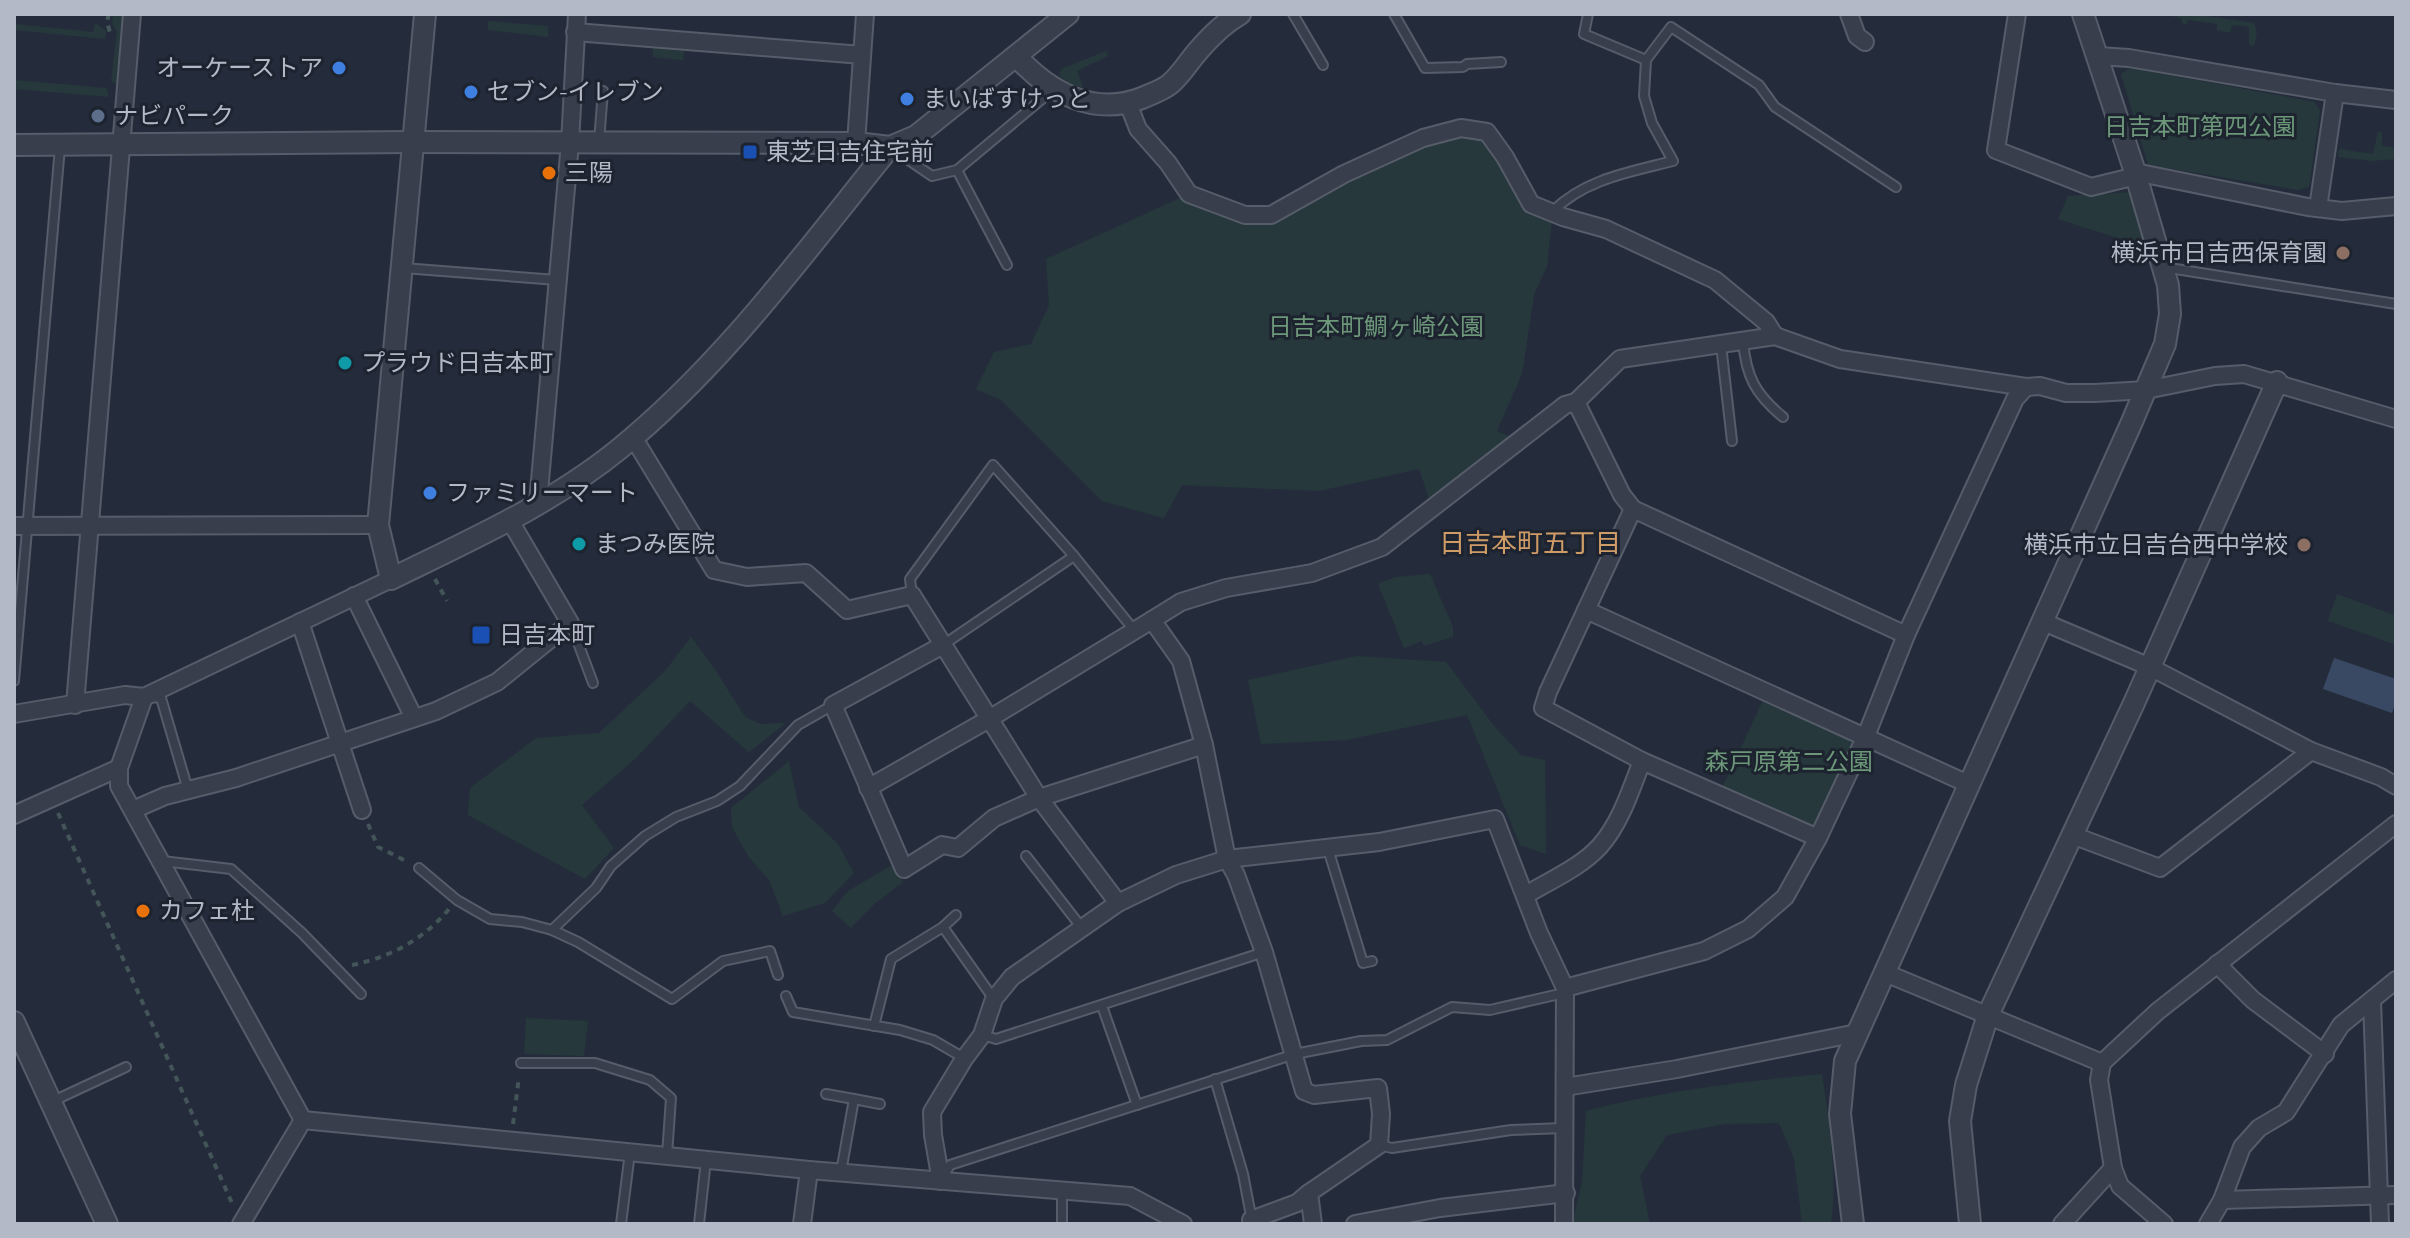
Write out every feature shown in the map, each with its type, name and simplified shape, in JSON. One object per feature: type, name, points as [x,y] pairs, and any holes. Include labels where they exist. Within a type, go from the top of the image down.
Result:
[{"type":"street","points":[[75,705],[132,14]]},
{"type":"street","points":[[391,579],[378,525],[425,14]]},
{"type":"street","points":[[538,503],[570,143],[577,14]]},
{"type":"street","points":[[856,143],[865,14]]},
{"type":"street","points":[[14,714],[125,695],[144,697],[509,519],[616,452],[674,402],[729,345],[890,147],[916,136],[1068,14]]},
{"type":"street","points":[[1016,56],[1034,75],[1062,95],[1092,104],[1128,103],[1169,85],[1200,48],[1228,21],[1240,14]]},
{"type":"street","points":[[1849,14],[1857,36],[1865,42]]},
{"type":"street","points":[[2017,14],[1996,150],[2091,187],[2135,174],[2342,211],[2396,206]]},
{"type":"street","points":[[1853,1224],[1840,1114],[1845,1061],[2165,344],[2170,314],[2168,285],[2083,14]]},
{"type":"street","points":[[575,32],[862,55]]},
{"type":"street","points":[[2098,56],[2129,58],[2335,93],[2396,100]]},
{"type":"street","points":[[2318,208],[2335,93]]},
{"type":"street","points":[[1128,103],[1138,129],[1168,163],[1189,194],[1245,215],[1271,215],[1344,174],[1423,138],[1461,128],[1487,132],[1531,204],[1606,229],[1715,280],[1766,322],[1775,336]]},
{"type":"street","points":[[14,145],[122,142],[599,142],[856,143],[890,147]]},
{"type":"street","points":[[868,788],[989,719],[1181,602],[1226,588],[1312,573],[1382,547],[1565,405],[1576,402],[1620,359],[1775,336],[1840,359],[2026,387],[2040,386],[2066,393],[2146,390],[2215,376],[2244,374],[2396,419]]},
{"type":"street","points":[[1970,1224],[1960,1121],[1966,1085],[1988,1015],[2150,667],[2277,382]]},
{"type":"street","points":[[1565,991],[1704,951],[1748,929],[1785,897],[1818,838],[1866,736],[1906,635],[2015,399],[2026,387]]},
{"type":"street","points":[[1576,402],[1622,495],[1633,509],[1906,635]]},
{"type":"street","points":[[633,437],[714,570],[747,577],[806,573],[847,610],[912,595],[1039,798],[1118,903]]},
{"type":"street","points":[[1633,509],[1543,708],[1642,761],[1818,838]]},
{"type":"street","points":[[133,810],[165,796],[236,778],[436,711],[497,682],[570,623],[509,519]]},
{"type":"street","points":[[20,526],[378,525]]},
{"type":"street","points":[[354,596],[414,718]]},
{"type":"street","points":[[1586,610],[1968,784]]},
{"type":"street","points":[[1152,620],[1181,661],[1204,745],[1227,859],[1236,875],[1264,952],[1304,1091],[1314,1095],[1378,1088],[1381,1114],[1379,1145],[1297,1203],[1252,1222]]},
{"type":"street","points":[[2041,621],[2150,667],[2311,751],[2381,777],[2396,786]]},
{"type":"street","points":[[300,622],[362,810]]},
{"type":"street","points":[[943,645],[833,705],[904,869],[942,845],[958,848],[994,818],[1039,798],[1204,745]]},
{"type":"street","points":[[144,697],[119,768],[119,786],[303,1120]]},
{"type":"street","points":[[2072,835],[2160,868],[2311,751]]},
{"type":"street","points":[[1526,895],[1575,866],[1600,846],[1618,820],[1642,761]]},
{"type":"street","points":[[14,815],[119,768]]},
{"type":"street","points":[[941,1181],[932,1112],[982,1035],[994,999],[1012,977],[1118,903],[1176,875],[1227,859],[1379,842],[1495,819],[1565,991],[1564,1224]]},
{"type":"street","points":[[2164,1224],[2120,1186],[2113,1168],[2099,1080],[2102,1063],[2158,1011],[2396,824]]},
{"type":"street","points":[[2217,964],[2253,1000],[2325,1054]]},
{"type":"street","points":[[1883,972],[2102,1063]]},
{"type":"street","points":[[2208,1224],[2222,1200],[2242,1147],[2259,1128],[2286,1112],[2341,1025],[2396,980]]},
{"type":"street","points":[[2372,1000],[2388,1196],[2380,1224]]},
{"type":"street","points":[[14,1022],[107,1224]]},
{"type":"street","points":[[1565,1087],[1677,1069],[1857,1033]]},
{"type":"street","points":[[241,1224],[303,1120]]},
{"type":"street","points":[[303,1120],[809,1170],[1130,1196],[1183,1224]]},
{"type":"street","points":[[2062,1224],[2113,1168]]},
{"type":"street","points":[[802,1224],[809,1170]]},
{"type":"street","points":[[1309,1193],[1313,1224]]},
{"type":"street","points":[[1355,1224],[1440,1208],[1566,1193]]},
{"type":"street","points":[[2222,1200],[2388,1196]]},
{"type":"lane","points":[[1293,14],[1323,65]]},
{"type":"lane","points":[[1394,14],[1425,68],[1501,62]]},
{"type":"lane","points":[[1588,14],[1584,34],[1646,60]]},
{"type":"lane","points":[[1553,211],[1566,198],[1607,177],[1673,161],[1652,123],[1644,96],[1646,60],[1671,27],[1759,85],[1775,107],[1896,187]]},
{"type":"lane","points":[[890,147],[932,176],[957,170],[1054,89]]},
{"type":"lane","points":[[599,142],[603,91]]},
{"type":"lane","points":[[14,681],[20,526],[60,144]]},
{"type":"lane","points":[[957,170],[1007,265]]},
{"type":"lane","points":[[2163,267],[2396,304]]},
{"type":"lane","points":[[401,268],[558,280]]},
{"type":"lane","points":[[1743,341],[1745,368],[1767,404],[1783,417]]},
{"type":"lane","points":[[1721,344],[1732,441]]},
{"type":"lane","points":[[912,595],[910,579],[993,465],[1074,556],[1134,630]]},
{"type":"lane","points":[[943,645],[1074,556]]},
{"type":"lane","points":[[570,623],[593,683]]},
{"type":"lane","points":[[144,697],[161,698],[188,790]]},
{"type":"lane","points":[[552,930],[596,888],[611,866],[645,836],[676,817],[717,801],[740,786],[798,725],[833,705]]},
{"type":"lane","points":[[1328,849],[1363,963],[1372,961]]},
{"type":"lane","points":[[1026,856],[1082,928]]},
{"type":"lane","points":[[162,861],[231,869],[338,968],[361,994]]},
{"type":"lane","points":[[419,868],[457,900],[490,919],[522,922],[552,930],[578,942],[672,999],[723,961],[756,953],[770,951],[778,975]]},
{"type":"lane","points":[[874,1026],[891,959],[943,927],[956,915]]},
{"type":"lane","points":[[943,927],[994,999]]},
{"type":"lane","points":[[982,1035],[996,1039],[1264,952]]},
{"type":"lane","points":[[941,1181],[950,1165],[1295,1054],[1361,1041],[1387,1040],[1452,1007],[1490,1010],[1565,991]]},
{"type":"lane","points":[[786,996],[793,1012],[900,1030],[933,1040],[964,1059]]},
{"type":"lane","points":[[1102,1006],[1137,1105]]},
{"type":"lane","points":[[521,1063],[595,1063],[650,1080],[671,1098],[667,1156]]},
{"type":"lane","points":[[51,1102],[126,1067]]},
{"type":"lane","points":[[1215,1079],[1243,1174],[1252,1222]]},
{"type":"lane","points":[[826,1094],[880,1104]]},
{"type":"lane","points":[[841,1172],[854,1099]]},
{"type":"lane","points":[[1379,1145],[1392,1148],[1511,1130],[1565,1128]]},
{"type":"lane","points":[[621,1224],[630,1152]]},
{"type":"lane","points":[[699,1224],[706,1160]]},
{"type":"lane","points":[[1062,1191],[1062,1224]]},
{"type":"path","points":[[434,575],[447,601]]},
{"type":"path","points":[[51,798],[241,1224]]},
{"type":"path","points":[[362,810],[378,847],[419,868]]},
{"type":"path","points":[[338,968],[376,960],[419,938],[434,927],[457,900]]},
{"type":"path","points":[[511,1140],[521,1063]]},
{"type":"green space","points":[[112,14],[125,14],[119,85],[111,81],[117,31]]},
{"type":"green space","points":[[2162,14],[2194,14],[2254,23],[2257,32],[2254,46],[2249,45],[2249,27],[2232,25],[2230,33],[2217,30],[2217,24],[2188,20],[2187,24],[2183,24],[2181,18]]},
{"type":"green space","points":[[488,21],[548,26],[548,37],[488,30]]},
{"type":"green space","points":[[95,23],[106,31],[105,39],[14,30],[14,24],[93,32]]},
{"type":"green space","points":[[653,48],[684,51],[683,60],[653,57]]},
{"type":"green space","points":[[1106,51],[1108,56],[1077,71],[1083,87],[1074,86],[1059,76],[1061,69]]},
{"type":"green space","name":"日吉本町第四公園","points":[[2130,68],[2315,102],[2320,111],[2309,187],[2298,190],[2148,165],[2121,74]]},
{"type":"green space","points":[[14,80],[106,88],[109,97],[14,89]]},
{"type":"green space","points":[[2378,131],[2382,133],[2382,146],[2396,148],[2396,159],[2372,161],[2338,157],[2339,149],[2373,154]]},
{"type":"green space","name":"日吉本町鯛ヶ崎公園","points":[[1487,132],[1531,204],[1553,211],[1547,266],[1534,295],[1522,374],[1497,431],[1519,441],[1433,510],[1419,469],[1319,491],[1182,485],[1164,518],[1102,501],[1001,400],[976,389],[994,352],[1031,344],[1049,305],[1046,259],[1189,194],[1271,215],[1423,138]]},
{"type":"green space","points":[[2132,192],[2146,247],[2058,219],[2068,196]]},
{"type":"green space","points":[[1430,574],[1453,627],[1453,637],[1424,646],[1422,641],[1404,648],[1378,584],[1395,577]]},
{"type":"green space","points":[[2337,594],[2396,616],[2394,644],[2328,621]]},
{"type":"green space","points":[[691,637],[745,717],[761,724],[786,723],[749,752],[690,701],[635,759],[582,805],[614,848],[585,879],[468,815],[470,788],[536,738],[599,733],[665,671]]},
{"type":"green space","points":[[1357,656],[1446,662],[1495,727],[1521,755],[1545,760],[1546,854],[1520,845],[1467,715],[1346,740],[1261,744],[1248,680]]},
{"type":"green space","name":"森戸原第二公園","points":[[1765,696],[1855,740],[1813,828],[1723,786]]},
{"type":"green space","points":[[789,761],[799,807],[838,844],[854,873],[825,903],[783,916],[769,880],[748,856],[732,827],[731,808]]},
{"type":"green space","points":[[894,864],[903,882],[874,904],[851,928],[832,911],[848,891]]},
{"type":"green space","points":[[526,1018],[588,1021],[584,1056],[524,1054]]},
{"type":"green space","points":[[1822,1074],[1833,1168],[1831,1224],[1802,1224],[1794,1158],[1779,1123],[1724,1124],[1667,1135],[1640,1176],[1650,1224],[1572,1224],[1582,1183],[1586,1111],[1673,1093]]},
{"type":"water","points":[[2334,658],[2396,679],[2396,702],[2392,713],[2323,689]]},
{"type":"place","name":"オーケーストア","points":[[339,68]]},
{"type":"place","name":"セブン-イレブン","points":[[471,92]]},
{"type":"place","name":"まいばすけっと","points":[[907,99]]},
{"type":"place","name":"ナビパーク","points":[[98,116]]},
{"type":"place","name":"東芝日吉住宅前","points":[[750,152]]},
{"type":"place","name":"三陽","points":[[549,173]]},
{"type":"place","name":"横浜市日吉西保育園","points":[[2343,253]]},
{"type":"place","name":"プラウド日吉本町","points":[[345,363]]},
{"type":"place","name":"ファミリーマート","points":[[430,493]]},
{"type":"place","name":"まつみ医院","points":[[579,544]]},
{"type":"place","name":"横浜市立日吉台西中学校","points":[[2304,545]]},
{"type":"place","name":"日吉本町","points":[[481,635]]},
{"type":"place","name":"カフェ杜","points":[[143,911]]},
{"type":"district","name":"日吉本町五丁目","points":[[1530,544]]}]
